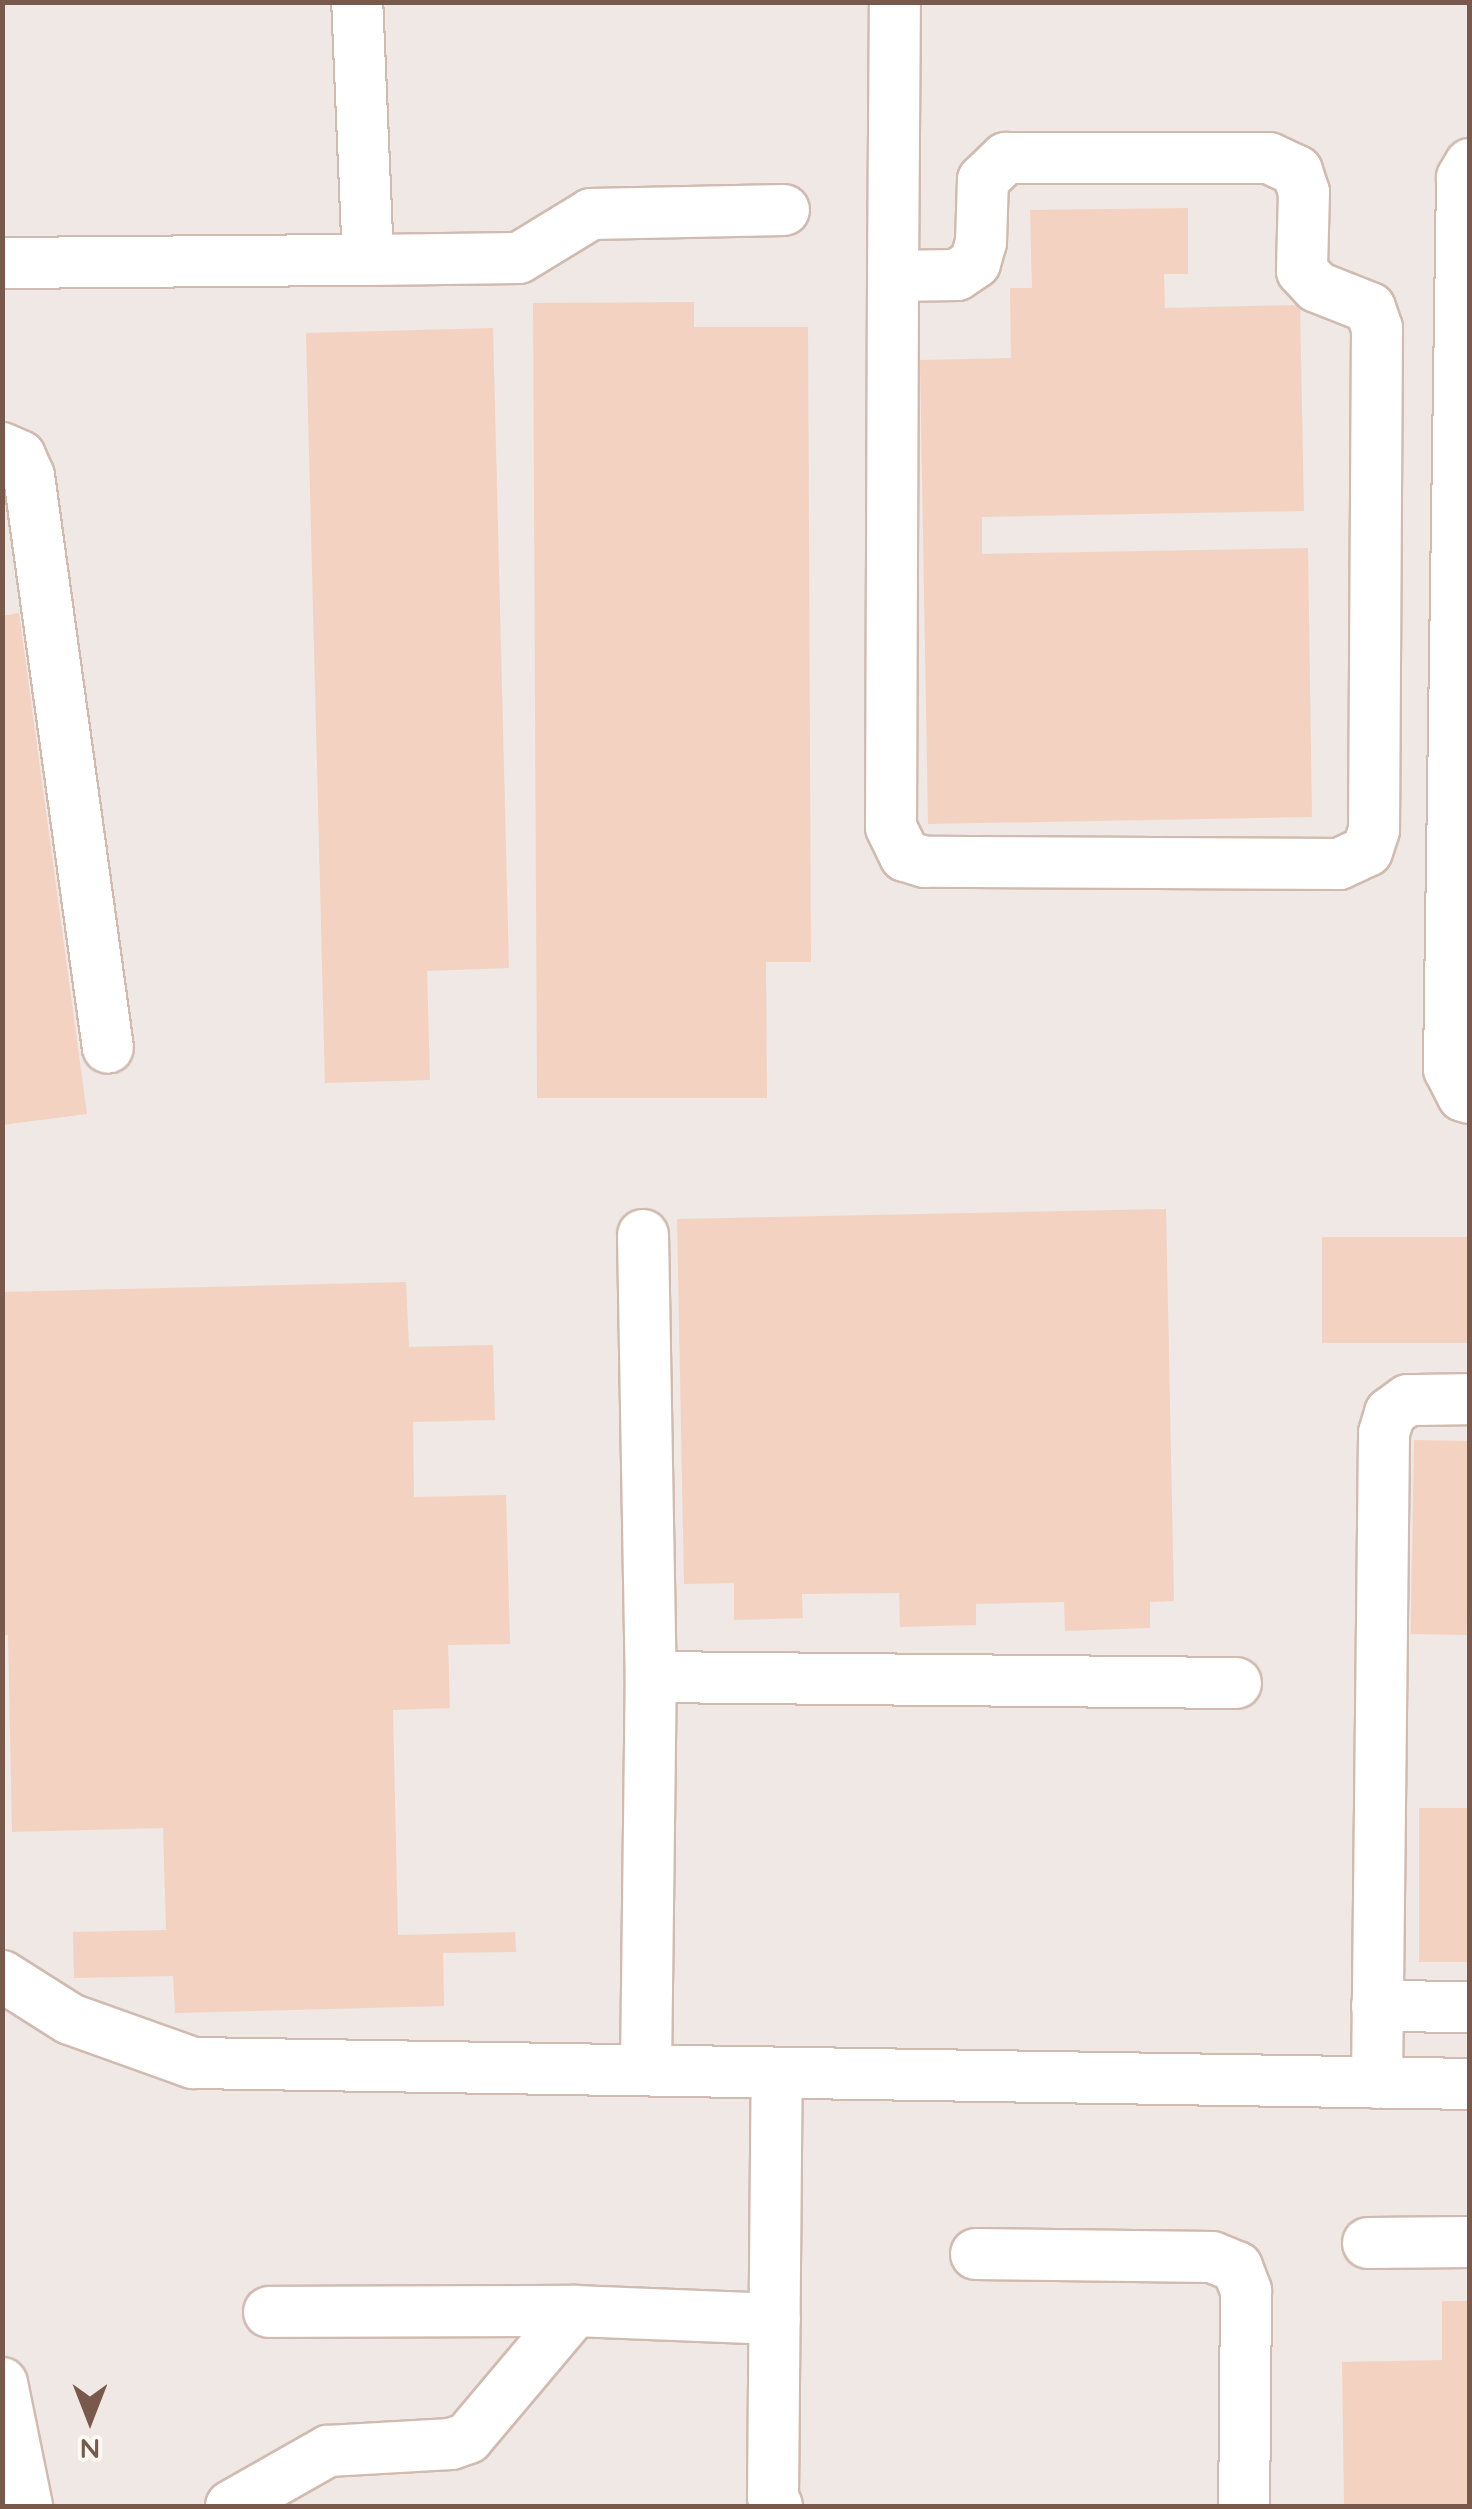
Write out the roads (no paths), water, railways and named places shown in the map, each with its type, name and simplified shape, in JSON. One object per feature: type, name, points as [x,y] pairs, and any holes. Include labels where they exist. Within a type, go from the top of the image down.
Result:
[{"type":"lane","points":[[357,2],[368,260]]},
{"type":"lane","points":[[894,276],[957,275],[975,263],[981,242],[983,180],[1006,158],[1269,158],[1297,172],[1304,192],[1302,272],[1317,287],[1370,308],[1376,328],[1374,830],[1367,850],[1338,864],[925,862],[905,856],[891,828],[895,2]]},
{"type":"lane","points":[[1470,164],[1462,178],[1461,772],[1448,1069],[1463,1096],[1470,1098]]},
{"type":"lane","points":[[2,263],[520,258],[591,214],[784,210]]},
{"type":"lane","points":[[2,448],[20,456],[30,476],[108,1048]]},
{"type":"lane","points":[[643,1235],[651,1677],[646,2070]]},
{"type":"lane","points":[[1377,2082],[1385,1422],[1398,1405],[1408,1400],[1470,1399]]},
{"type":"lane","points":[[651,1677],[1236,1683]]},
{"type":"lane","points":[[2,1976],[70,2020],[193,2063],[1470,2084]]},
{"type":"lane","points":[[1377,2006],[1470,2007]]},
{"type":"lane","points":[[776,2506],[773,2497],[777,2072]]},
{"type":"lane","points":[[1368,2243],[1470,2242]]},
{"type":"lane","points":[[976,2254],[1212,2256],[1237,2268],[1246,2291],[1244,2506]]},
{"type":"lane","points":[[269,2312],[575,2310],[775,2319]]},
{"type":"lane","points":[[231,2506],[328,2452],[450,2444],[468,2438],[575,2310]]},
{"type":"lane","points":[[2,2384],[27,2506]]}]
